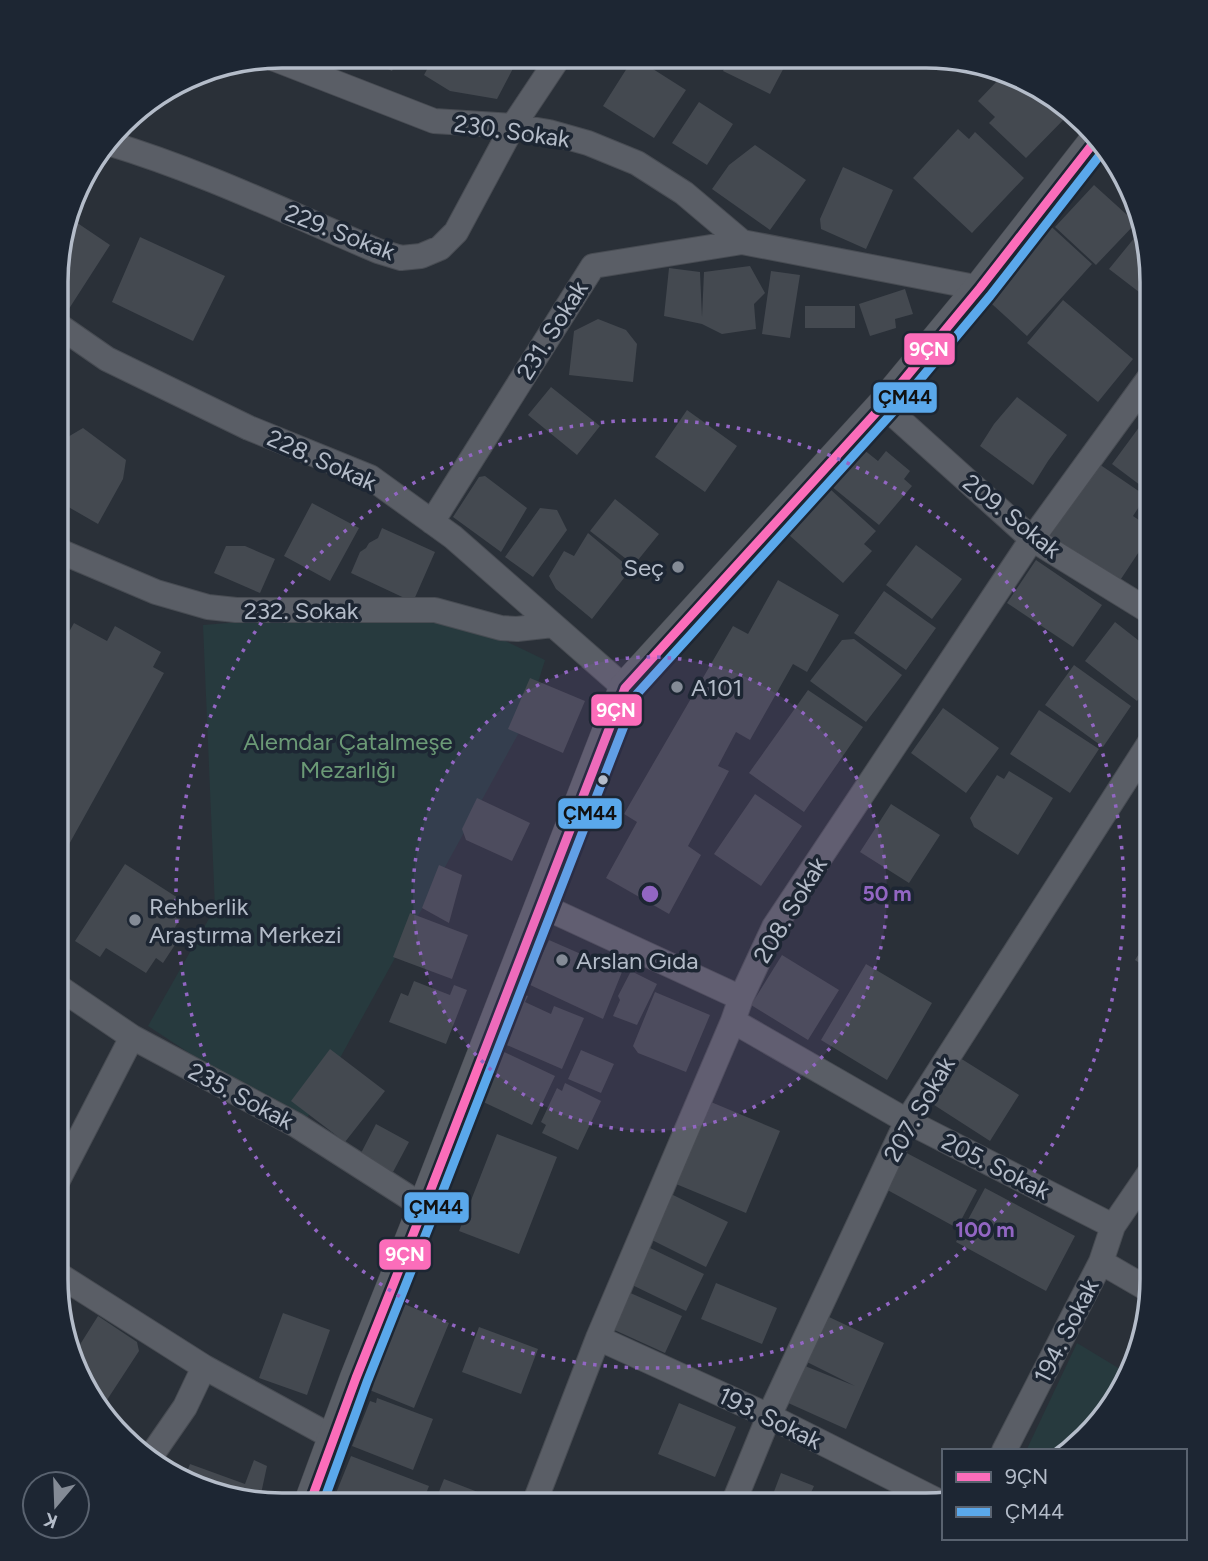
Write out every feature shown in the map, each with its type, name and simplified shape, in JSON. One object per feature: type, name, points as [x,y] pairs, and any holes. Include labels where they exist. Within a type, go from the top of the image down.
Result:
[{"type":"street","name":"230. Sokak","points":[[298,68],[434,121],[513,126],[588,143],[637,163],[684,193],[742,243]]},
{"type":"street","name":"229. Sokak","points":[[117,146],[208,178],[378,251],[401,258],[421,256],[440,248],[456,232],[513,126],[552,68]]},
{"type":"street","points":[[314,1493],[625,688],[883,405],[980,288],[1091,147]]},
{"type":"street","points":[[742,243],[980,288]]},
{"type":"street","name":"231. Sokak","points":[[432,522],[593,266],[742,243]]},
{"type":"street","name":"228. Sokak","points":[[68,332],[107,359],[249,428],[370,477],[453,537],[625,688]]},
{"type":"street","name":"208. Sokak","points":[[538,1493],[598,1338],[774,927],[1032,539],[1140,391]]},
{"type":"street","name":"209. Sokak","points":[[883,405],[1032,539],[1140,605]]},
{"type":"street","name":"232. Sokak","points":[[68,555],[156,592],[208,607],[236,610],[435,610],[501,628],[553,625]]},
{"type":"street","name":"207. Sokak","points":[[738,1493],[769,1416],[907,1121],[1140,758]]},
{"type":"street","name":"205. Sokak","points":[[540,905],[737,1010],[907,1121],[1113,1226]]},
{"type":"street","name":"235. Sokak","points":[[68,993],[132,1037],[296,1125],[424,1208]]},
{"type":"street","points":[[68,1161],[132,1037]]},
{"type":"street","points":[[1101,1262],[1113,1226],[1139,1188]]},
{"type":"street","name":"194. Sokak","points":[[1005,1449],[1101,1262],[1139,1284]]},
{"type":"street","points":[[68,1281],[204,1367],[334,1438]]},
{"type":"street","name":"193. Sokak","points":[[598,1338],[769,1416],[922,1493]]},
{"type":"street","points":[[155,1450],[185,1407],[204,1367]]},
{"type":"green space","name":"Alemdar Çatalmeşe Mezarlığı","points":[[434,607],[545,660],[527,718],[302,1127],[148,1026],[215,908],[203,625]]},
{"type":"green space","points":[[1077,1343],[1120,1369],[1104,1398],[1067,1440],[1055,1449],[1027,1449]]},
{"type":"building","points":[[428,68],[513,68],[497,99],[450,91],[424,75]]},
{"type":"building","points":[[627,68],[651,68],[686,90],[654,138],[603,106]]},
{"type":"building","points":[[724,68],[784,68],[770,94],[723,71]]},
{"type":"building","points":[[997,81],[1033,97],[1064,120],[1026,158],[989,123],[995,117],[978,101]]},
{"type":"building","points":[[699,102],[733,124],[707,165],[672,143]]},
{"type":"building","points":[[958,129],[969,139],[975,132],[1024,178],[972,233],[913,178]]},
{"type":"building","points":[[755,145],[806,180],[770,230],[712,189],[729,165]]},
{"type":"building","points":[[843,167],[893,190],[866,249],[821,229],[820,219]]},
{"type":"building","points":[[1094,185],[1129,216],[1132,227],[1096,265],[1055,227]]},
{"type":"building","points":[[1044,220],[1092,264],[1027,336],[982,295]]},
{"type":"building","points":[[77,223],[110,245],[68,310],[70,255]]},
{"type":"building","points":[[140,237],[225,276],[193,341],[112,302]]},
{"type":"building","points":[[1135,237],[1140,293],[1109,269]]},
{"type":"building","points":[[750,266],[765,293],[754,304],[756,329],[722,334],[702,324],[664,316],[669,268],[700,272],[702,317],[704,272]]},
{"type":"building","points":[[771,271],[800,275],[790,338],[762,334]]},
{"type":"building","points":[[905,289],[913,314],[895,319],[896,328],[870,336],[859,304]]},
{"type":"building","points":[[1063,300],[1133,359],[1098,402],[1027,343]]},
{"type":"building","points":[[805,306],[855,306],[855,328],[805,328]]},
{"type":"building","points":[[598,319],[626,330],[637,344],[633,382],[569,375],[574,331]]},
{"type":"building","points":[[551,387],[600,426],[577,455],[528,415]]},
{"type":"building","points":[[1017,397],[1067,435],[1033,485],[980,446]]},
{"type":"building","points":[[687,410],[737,446],[705,492],[655,457]]},
{"type":"building","points":[[1140,426],[1140,485],[1112,464]]},
{"type":"building","points":[[83,428],[126,460],[123,479],[98,524],[68,507],[68,437]]},
{"type":"building","points":[[863,449],[878,461],[886,451],[910,471],[904,479],[912,486],[879,525],[831,486]]},
{"type":"building","points":[[1099,464],[1140,492],[1140,506],[1133,516],[1140,521],[1140,551],[1119,582],[1050,536]]},
{"type":"building","points":[[485,476],[527,508],[501,552],[453,517],[479,477]]},
{"type":"building","points":[[830,489],[876,531],[864,544],[872,551],[843,583],[789,535]]},
{"type":"building","points":[[615,499],[659,534],[634,565],[590,531]]},
{"type":"building","points":[[312,503],[359,528],[330,581],[284,556]]},
{"type":"building","points":[[540,508],[557,510],[567,530],[533,577],[505,557]]},
{"type":"building","points":[[382,528],[435,552],[413,602],[351,573],[360,552],[378,538]]},
{"type":"building","points":[[588,533],[631,569],[592,619],[556,589],[549,576],[564,551],[574,556]]},
{"type":"building","points":[[916,545],[962,579],[932,619],[886,585]]},
{"type":"building","points":[[226,546],[245,546],[275,559],[260,593],[214,573]]},
{"type":"building","points":[[1036,560],[1102,605],[1073,647],[1007,603]]},
{"type":"building","points":[[778,580],[839,615],[807,672],[793,664],[750,740],[736,732],[718,766],[729,771],[688,846],[701,855],[669,914],[606,878],[637,822],[624,814],[733,626],[748,634]]},
{"type":"building","points":[[884,591],[936,628],[906,670],[854,633]]},
{"type":"building","points":[[1115,622],[1140,641],[1140,698],[1137,701],[1085,661]]},
{"type":"building","points":[[74,623],[107,641],[115,626],[161,652],[153,667],[164,673],[68,846],[68,634]]},
{"type":"building","points":[[854,639],[902,675],[866,722],[810,681],[842,640]]},
{"type":"building","points":[[1074,665],[1131,706],[1103,747],[1045,705]]},
{"type":"building","points":[[530,678],[585,701],[563,753],[508,729]]},
{"type":"building","points":[[808,690],[863,727],[804,812],[749,773]]},
{"type":"building","points":[[943,708],[999,748],[966,793],[911,753]]},
{"type":"building","points":[[1039,710],[1099,749],[1070,793],[1010,754]]},
{"type":"building","points":[[1009,771],[1053,798],[1018,855],[974,827],[970,818],[997,775],[1004,779]]},
{"type":"building","points":[[755,794],[802,826],[761,886],[714,854]]},
{"type":"building","points":[[477,798],[530,823],[512,861],[466,840],[462,829]]},
{"type":"building","points":[[891,804],[940,835],[909,883],[860,852]]},
{"type":"building","points":[[125,864],[189,905],[174,929],[182,934],[163,963],[156,958],[146,973],[106,948],[100,957],[75,941]]},
{"type":"building","points":[[439,865],[462,875],[449,923],[422,908]]},
{"type":"building","points":[[410,913],[468,935],[452,979],[393,957]]},
{"type":"building","points":[[549,940],[622,972],[603,1019],[528,984]]},
{"type":"building","points":[[782,955],[839,990],[808,1040],[751,1005]]},
{"type":"building","points":[[866,964],[932,1003],[887,1080],[821,1040]]},
{"type":"building","points":[[631,971],[657,984],[637,1025],[613,1016],[620,1000],[618,996]]},
{"type":"building","points":[[414,981],[450,995],[454,985],[467,990],[446,1044],[389,1022],[401,993],[408,996]]},
{"type":"building","points":[[655,992],[710,1015],[686,1072],[638,1053],[633,1046]]},
{"type":"building","points":[[523,994],[528,996],[525,1002],[551,1014],[554,1006],[584,1018],[562,1069],[502,1043]]},
{"type":"building","points":[[330,1049],[385,1091],[345,1142],[291,1101]]},
{"type":"building","points":[[581,1050],[614,1064],[601,1093],[568,1079]]},
{"type":"building","points":[[502,1051],[555,1076],[532,1125],[479,1100]]},
{"type":"building","points":[[960,1058],[1019,1095],[990,1141],[931,1103]]},
{"type":"building","points":[[565,1083],[601,1101],[578,1150],[542,1133],[546,1125],[541,1122],[557,1088],[562,1091]]},
{"type":"building","points":[[711,1102],[780,1131],[746,1213],[676,1184]]},
{"type":"building","points":[[376,1124],[409,1142],[393,1172],[360,1155]]},
{"type":"building","points":[[497,1134],[557,1157],[519,1254],[459,1231]]},
{"type":"building","points":[[901,1150],[977,1190],[957,1228],[882,1187]]},
{"type":"building","points":[[985,1188],[1075,1236],[1046,1291],[956,1242]]},
{"type":"building","points":[[671,1194],[728,1222],[706,1267],[648,1238]]},
{"type":"building","points":[[646,1246],[704,1274],[686,1311],[628,1283]]},
{"type":"building","points":[[716,1283],[777,1308],[762,1344],[701,1319]]},
{"type":"building","points":[[626,1291],[682,1316],[665,1353],[610,1328]]},
{"type":"building","points":[[402,1303],[449,1323],[414,1408],[367,1389]]},
{"type":"building","points":[[283,1313],[330,1330],[307,1395],[259,1378]]},
{"type":"building","points":[[98,1316],[137,1342],[139,1351],[106,1401],[90,1373],[79,1345]]},
{"type":"building","points":[[829,1317],[884,1343],[846,1429],[786,1402],[805,1366],[855,1386],[807,1362]]},
{"type":"building","points":[[479,1327],[538,1349],[521,1394],[462,1372]]},
{"type":"building","points":[[377,1398],[433,1419],[413,1470],[352,1446],[370,1401],[376,1403]]},
{"type":"building","points":[[679,1403],[736,1427],[715,1477],[658,1454]]},
{"type":"building","points":[[351,1456],[429,1486],[426,1493],[336,1493]]},
{"type":"building","points":[[254,1460],[267,1466],[261,1491],[227,1485],[188,1470],[190,1464],[245,1484]]},
{"type":"building","points":[[781,1473],[814,1486],[811,1493],[774,1493]]},
{"type":"building","points":[[444,1479],[480,1493],[438,1493]]},
{"type":"transit line","name":"9ÇN","points":[[314,1493],[625,688],[883,405],[980,288],[1091,147]]},
{"type":"transit line","name":"ÇM44","points":[[327,1493],[367,1382],[636,695],[892,413],[990,296],[1098,157]]},
{"type":"place","name":"Seç","points":[[678,567]]},
{"type":"place","name":"A101","points":[[677,687]]},
{"type":"place","name":"Rehberlik Araştırma Merkezi","points":[[135,920]]},
{"type":"place","name":"Arslan Gıda","points":[[562,960]]}]
